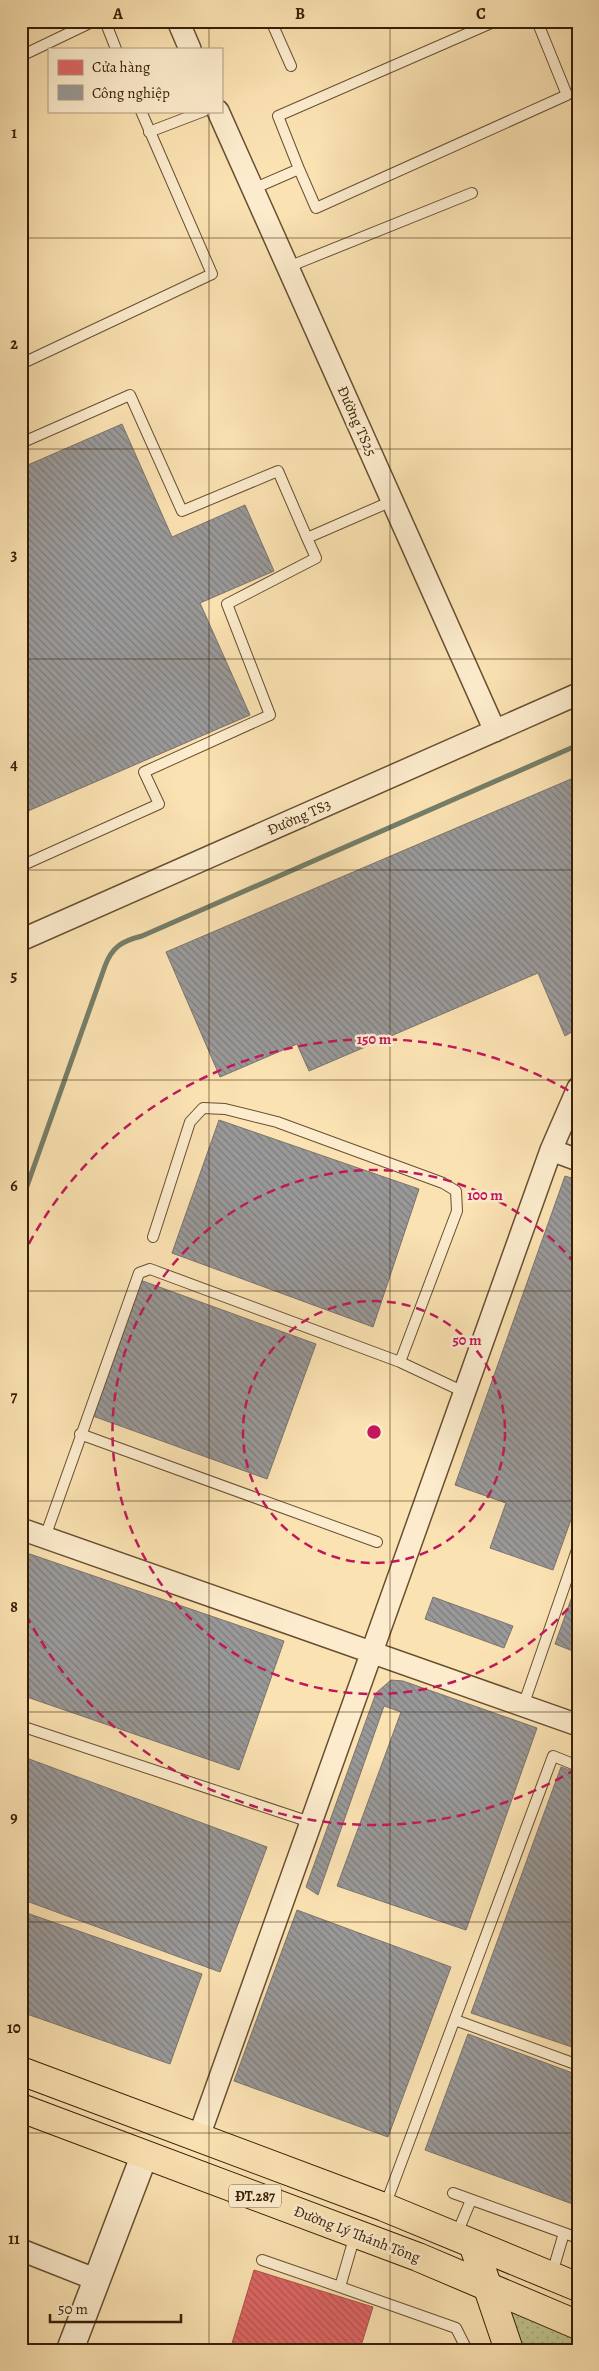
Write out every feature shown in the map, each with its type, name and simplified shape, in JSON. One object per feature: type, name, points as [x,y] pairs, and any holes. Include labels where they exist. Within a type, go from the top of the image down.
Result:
[{"type":"main road","name":"ĐT.287","points":[[21,2071],[198,2139],[384,2207],[464,2240],[541,2268],[578,2287]]},
{"type":"main road","name":"Đường Lý Thánh Tông","points":[[21,2108],[144,2156],[187,2170],[418,2257],[578,2325]]},
{"type":"main road","points":[[187,2170],[198,2139]]},
{"type":"main road","points":[[464,2240],[488,2288],[510,2350]]},
{"type":"street","points":[[178,21],[190,48]]},
{"type":"street","name":"Đường TS25","points":[[218,112],[495,731]]},
{"type":"street","name":"Đường TS3","points":[[21,940],[578,694]]},
{"type":"street","points":[[198,2139],[370,1652],[551,1150],[578,1088]]},
{"type":"street","points":[[551,1150],[578,1160]]},
{"type":"street","points":[[21,1529],[578,1725]]},
{"type":"street","points":[[70,2350],[144,2156]]},
{"type":"street","points":[[21,2250],[97,2280]]},
{"type":"street","points":[[541,2268],[578,2274]]},
{"type":"lane","points":[[21,56],[94,21]]},
{"type":"lane","points":[[105,21],[116,48]]},
{"type":"lane","points":[[271,21],[291,66]]},
{"type":"lane","points":[[496,21],[278,116],[316,208],[567,95],[537,21]]},
{"type":"lane","points":[[21,364],[212,274],[141,112]]},
{"type":"lane","points":[[149,132],[201,112]]},
{"type":"lane","points":[[253,189],[299,169]]},
{"type":"lane","points":[[288,267],[472,193]]},
{"type":"lane","points":[[21,443],[130,394],[182,511],[278,471],[316,558],[227,604],[270,715],[144,772],[159,804],[21,866]]},
{"type":"lane","points":[[307,538],[392,501]]},
{"type":"lane","points":[[153,1237],[190,1122],[203,1108],[225,1109],[277,1122],[443,1183],[456,1191],[457,1211],[400,1362]]},
{"type":"lane","points":[[45,1537],[80,1434],[139,1273],[144,1270],[150,1269],[400,1362],[464,1392]]},
{"type":"lane","points":[[80,1434],[377,1542]]},
{"type":"lane","points":[[523,1706],[578,1547]]},
{"type":"lane","points":[[21,1726],[310,1822]]},
{"type":"lane","points":[[384,2207],[553,1756],[578,1766]]},
{"type":"lane","points":[[455,2020],[578,2065]]},
{"type":"lane","points":[[453,2193],[578,2238]]},
{"type":"lane","points":[[464,2240],[471,2200]]},
{"type":"lane","points":[[541,2268],[564,2233]]},
{"type":"lane","points":[[340,2287],[355,2234]]},
{"type":"lane","points":[[262,2260],[456,2328],[467,2350]]},
{"type":"green space","points":[[511,2311],[578,2333],[578,2346],[573,2350],[520,2350]]},
{"type":"building: Cửa hàng","points":[[254,2270],[373,2307],[361,2346],[374,2350],[230,2350]]},
{"type":"building: Công nghiệp","points":[[122,424],[172,537],[245,505],[274,571],[200,603],[250,715],[21,814],[21,468]]},
{"type":"building: Công nghiệp","points":[[578,776],[578,1028],[565,1036],[538,973],[309,1071],[297,1044],[220,1077],[166,952]]},
{"type":"building: Công nghiệp","points":[[219,1120],[419,1189],[373,1327],[172,1253]]},
{"type":"building: Công nghiệp","points":[[565,1176],[578,1180],[578,1500],[553,1570],[490,1548],[506,1503],[455,1485]]},
{"type":"building: Công nghiệp","points":[[140,1280],[316,1344],[267,1479],[90,1415]]},
{"type":"building: Công nghiệp","points":[[21,1551],[284,1641],[239,1770],[21,1695]]},
{"type":"building: Công nghiệp","points":[[578,1580],[578,1653],[555,1644]]},
{"type":"building: Công nghiệp","points":[[433,1597],[513,1626],[504,1648],[425,1619]]},
{"type":"building: Công nghiệp","points":[[391,1680],[403,1681],[537,1728],[466,1930],[337,1886],[401,1712],[384,1706],[318,1895],[306,1887],[376,1693]]},
{"type":"building: Công nghiệp","points":[[21,1756],[267,1847],[220,1972],[21,1899]]},
{"type":"building: Công nghiệp","points":[[561,1767],[578,1773],[578,2049],[471,2013]]},
{"type":"building: Công nghiệp","points":[[297,1910],[451,1967],[388,2137],[234,2081]]},
{"type":"building: Công nghiệp","points":[[21,1911],[202,1974],[170,2064],[21,2012]]},
{"type":"building: Công nghiệp","points":[[468,2034],[578,2075],[578,2206],[425,2150]]},
{"type":"waterway","points":[[21,1203],[105,966],[115,949],[129,940],[142,936],[578,745]]}]
